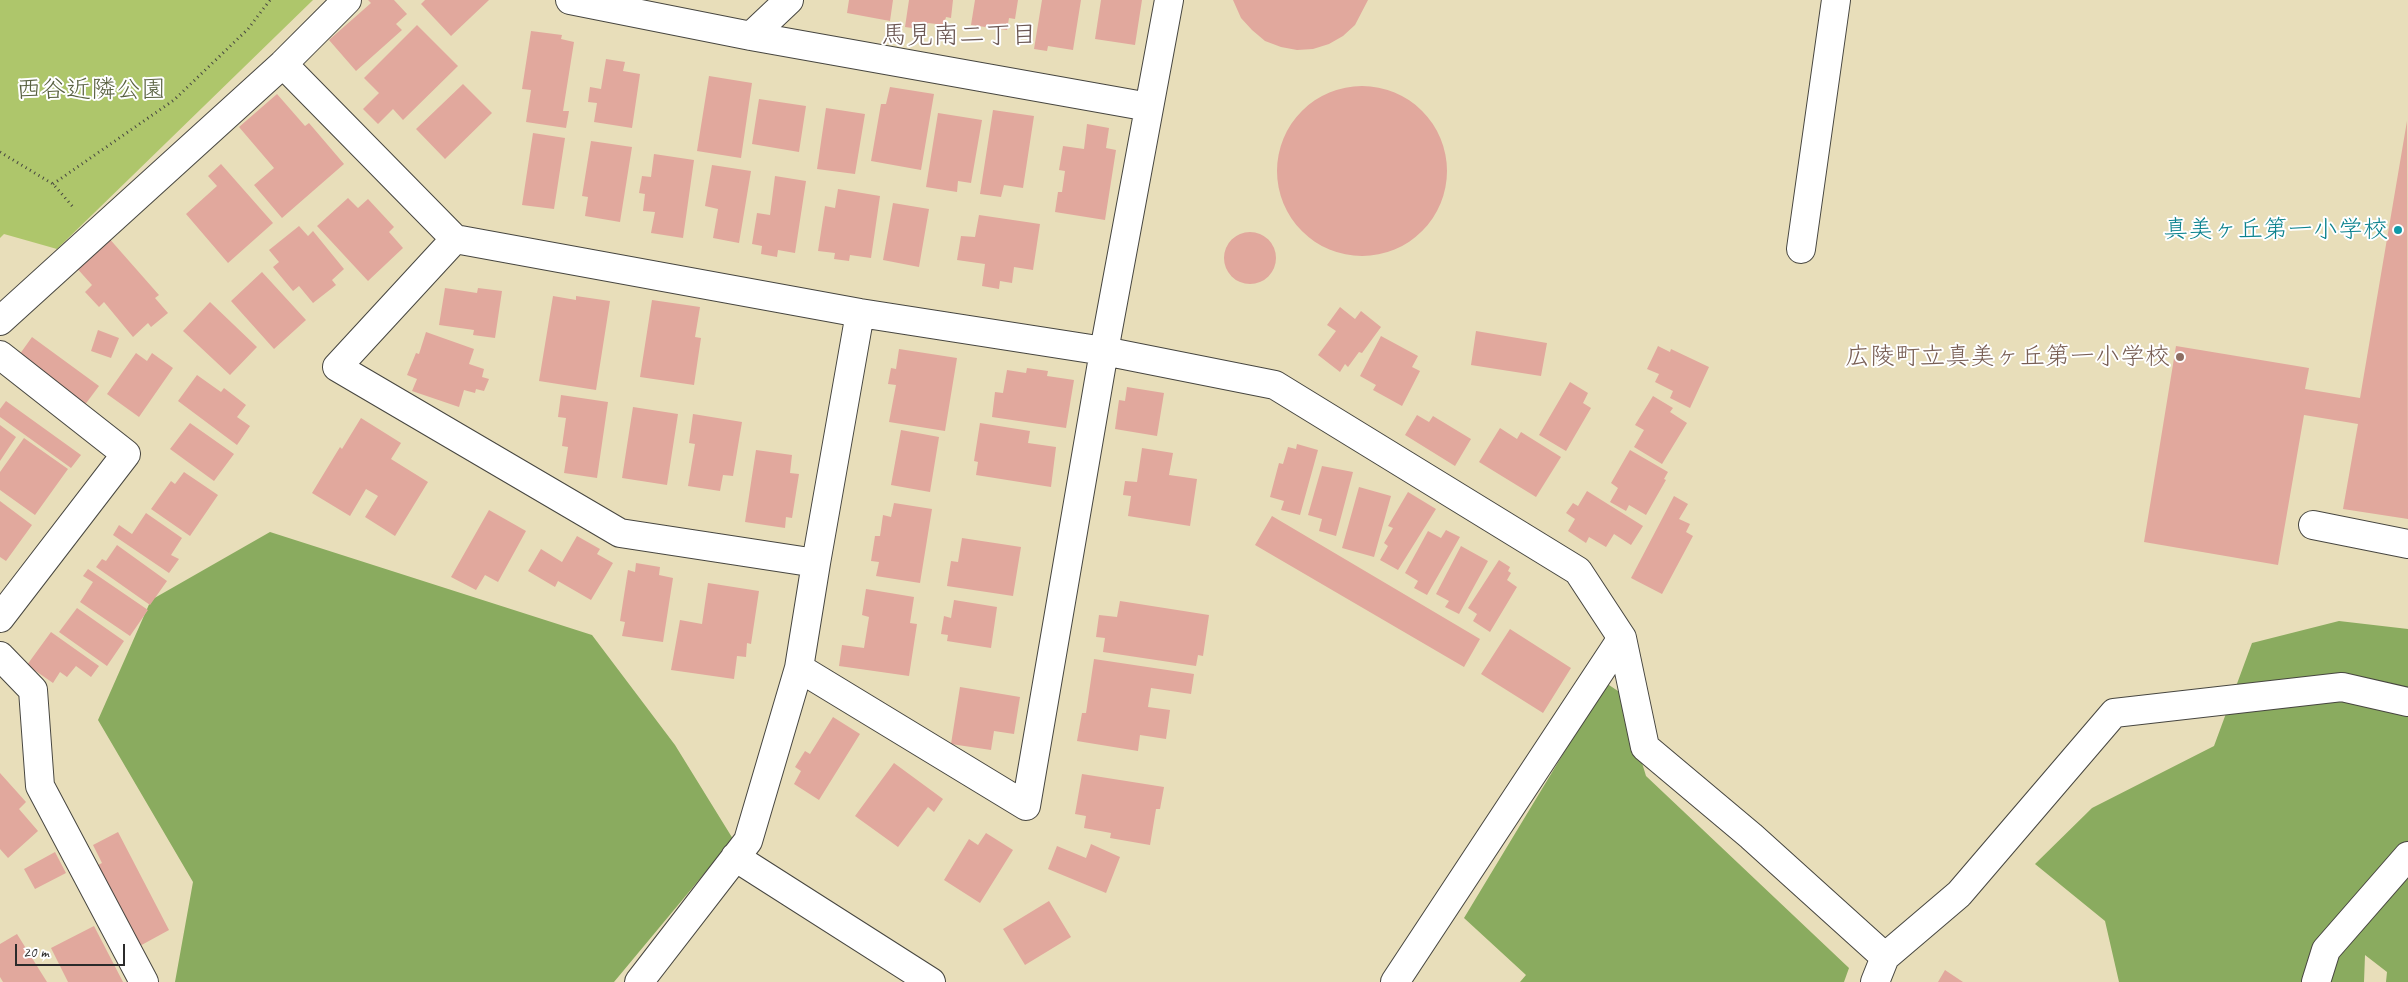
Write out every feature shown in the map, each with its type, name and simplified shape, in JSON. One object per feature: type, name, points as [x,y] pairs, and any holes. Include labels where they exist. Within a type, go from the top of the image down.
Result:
[{"type":"street","points":[[0,321],[283,64],[347,0]]},
{"type":"street","points":[[570,0],[751,36],[1149,107]]},
{"type":"street","points":[[751,36],[789,0]]},
{"type":"street","points":[[799,668],[1026,806],[1104,351],[1169,0]]},
{"type":"street","points":[[1801,249],[1836,0]]},
{"type":"street","points":[[283,64],[455,239],[860,313],[1104,351],[1275,385],[1578,571],[1622,638],[1645,747],[1751,836],[1885,957]]},
{"type":"street","points":[[455,239],[337,367],[620,533],[816,563]]},
{"type":"street","points":[[639,982],[748,841],[799,668],[860,313]]},
{"type":"street","points":[[0,355],[126,454],[0,618]]},
{"type":"street","points":[[2313,525],[2408,544]]},
{"type":"street","points":[[1395,982],[1622,638]]},
{"type":"street","points":[[0,656],[33,690],[40,786],[144,982]]},
{"type":"street","points":[[1875,982],[1885,957],[1960,894],[2114,713],[2342,687],[2408,702]]},
{"type":"street","points":[[2316,982],[2326,950],[2408,856]]},
{"type":"street","points":[[735,857],[931,982]]},
{"type":"path","points":[[53,184],[174,100],[248,29],[270,0]]},
{"type":"path","points":[[0,152],[53,184],[75,209]]},
{"type":"green space","name":"西谷近隣公園","points":[[0,0],[313,0],[57,249],[4,234],[0,238]]},
{"type":"green space","points":[[270,532],[592,635],[675,745],[733,839],[614,982],[175,982],[193,882],[98,720],[151,600]]},
{"type":"green space","points":[[2339,621],[2408,629],[2408,982],[2386,982],[2387,972],[2365,955],[2364,982],[2119,982],[2105,921],[2035,864],[2092,808],[2214,746],[2252,643]]},
{"type":"green space","points":[[1606,683],[1621,693],[1646,776],[1849,968],[1844,982],[1520,982],[1526,975],[1464,918]]},
{"type":"building","points":[[368,0],[394,0],[407,14],[396,24],[402,30],[356,71],[329,40],[371,3]]},
{"type":"building","points":[[425,0],[489,0],[451,36],[421,4]]},
{"type":"building","points":[[849,0],[893,0],[890,21],[847,13]]},
{"type":"building","points":[[909,0],[953,0],[951,18],[946,17],[944,25],[928,23],[927,30],[905,27]]},
{"type":"building","points":[[975,0],[1018,0],[1015,19],[1009,18],[1007,30],[971,25]]},
{"type":"building","points":[[1042,0],[1081,0],[1073,50],[1048,46],[1047,51],[1034,49]]},
{"type":"building","points":[[1101,0],[1142,0],[1135,45],[1095,39]]},
{"type":"building","points":[[1233,0],[1368,0],[1355,25],[1343,36],[1329,44],[1313,49],[1297,50],[1265,41],[1241,18]]},
{"type":"building","points":[[417,25],[458,66],[403,120],[393,109],[378,124],[363,109],[379,93],[364,78]]},
{"type":"building","points":[[531,31],[562,35],[561,39],[574,42],[563,111],[569,111],[566,128],[526,122],[531,90],[522,89]]},
{"type":"building","points":[[606,59],[625,62],[623,71],[640,74],[632,128],[594,122],[597,103],[588,102],[590,87],[601,89]]},
{"type":"building","points":[[709,76],[752,83],[741,158],[697,151]]},
{"type":"building","points":[[463,84],[492,113],[445,159],[416,129]]},
{"type":"building","points":[[1362,86],[1387,90],[1402,96],[1416,105],[1428,117],[1437,131],[1443,146],[1447,171],[1443,196],[1437,211],[1428,225],[1416,237],[1402,246],[1387,252],[1362,256],[1337,252],[1322,246],[1308,237],[1296,225],[1287,211],[1281,196],[1277,171],[1281,146],[1287,131],[1296,117],[1308,105],[1322,96],[1337,90]]},
{"type":"building","points":[[890,87],[934,94],[921,170],[871,161],[881,104],[886,104]]},
{"type":"building","points":[[277,94],[305,126],[309,123],[344,164],[282,218],[254,185],[274,168],[239,127]]},
{"type":"building","points":[[759,99],[806,106],[799,152],[752,144]]},
{"type":"building","points":[[826,108],[865,114],[855,174],[817,169]]},
{"type":"building","points":[[993,110],[1034,116],[1023,188],[1004,185],[1001,197],[980,194]]},
{"type":"building","points":[[938,113],[982,120],[971,183],[958,181],[957,192],[926,187]]},
{"type":"building","name":"真美ヶ丘第一小学校","points":[[2407,121],[2408,519],[2343,509],[2358,424],[2304,415],[2278,565],[2144,542],[2176,346],[2309,368],[2305,389],[2360,398]]},
{"type":"building","points":[[1087,124],[1109,128],[1106,148],[1116,150],[1105,220],[1055,212],[1058,192],[1062,192],[1065,171],[1059,170],[1063,146],[1084,149]]},
{"type":"building","points":[[533,133],[565,138],[554,209],[522,205]]},
{"type":"building","points":[[591,141],[632,147],[620,222],[585,216],[588,197],[582,196]]},
{"type":"building","points":[[654,154],[694,160],[683,238],[651,233],[655,212],[643,211],[645,194],[639,193],[642,176],[651,177]]},
{"type":"building","points":[[221,164],[273,223],[228,263],[186,214],[217,186],[208,176]]},
{"type":"building","points":[[712,165],[751,171],[739,243],[713,238],[718,209],[705,206]]},
{"type":"building","points":[[775,176],[806,181],[795,253],[778,250],[777,257],[761,254],[762,246],[752,244],[757,213],[770,215]]},
{"type":"building","points":[[838,189],[880,196],[871,258],[850,255],[849,261],[834,259],[835,253],[818,251],[825,206],[835,208]]},
{"type":"building","points":[[348,198],[358,208],[368,199],[394,227],[389,232],[403,248],[368,281],[317,226]]},
{"type":"building","points":[[893,203],[929,209],[919,267],[883,260]]},
{"type":"building","points":[[979,215],[1040,224],[1033,270],[1014,267],[1012,283],[1000,281],[999,289],[982,286],[985,264],[957,260],[961,236],[975,237]]},
{"type":"building","points":[[299,226],[308,236],[313,231],[344,269],[332,280],[336,285],[313,303],[299,286],[293,291],[273,267],[279,262],[269,250]]},
{"type":"building","points":[[1245,232],[1255,232],[1269,239],[1276,253],[1276,263],[1269,277],[1255,284],[1245,284],[1235,280],[1228,273],[1224,263],[1224,253],[1228,243],[1235,236]]},
{"type":"building","points":[[107,236],[159,295],[155,298],[168,313],[151,327],[148,323],[133,337],[104,302],[99,307],[85,292],[92,285],[74,265]]},
{"type":"building","points":[[262,272],[306,320],[274,349],[231,301]]},
{"type":"building","points":[[445,288],[477,293],[478,288],[502,291],[495,338],[473,335],[474,330],[439,325]]},
{"type":"building","points":[[553,296],[576,300],[576,296],[610,301],[596,390],[539,381]]},
{"type":"building","points":[[652,300],[700,307],[695,337],[701,338],[694,385],[640,377]]},
{"type":"building","points":[[210,302],[257,347],[230,375],[183,331]]},
{"type":"building","points":[[1340,307],[1355,319],[1361,311],[1381,327],[1362,353],[1359,352],[1348,367],[1345,364],[1340,372],[1318,355],[1336,331],[1327,325]]},
{"type":"building","points":[[98,330],[119,338],[111,358],[91,351]]},
{"type":"building","points":[[1476,331],[1547,343],[1541,376],[1471,365]]},
{"type":"building","points":[[426,332],[474,349],[469,364],[484,369],[482,377],[489,379],[484,391],[476,389],[475,393],[464,390],[459,407],[412,391],[417,379],[407,375],[416,353],[419,354]]},
{"type":"building","points":[[1381,336],[1418,356],[1412,367],[1420,371],[1402,406],[1373,390],[1376,385],[1360,376]]},
{"type":"building","points":[[32,337],[99,386],[84,406],[17,358]]},
{"type":"building","points":[[1658,346],[1670,352],[1671,349],[1709,367],[1690,408],[1670,398],[1673,391],[1655,382],[1659,374],[1647,369]]},
{"type":"building","points":[[899,349],[957,358],[945,431],[889,422],[896,385],[888,384],[891,368],[896,369]]},
{"type":"building","points":[[136,353],[147,361],[152,353],[173,368],[139,417],[107,394]]},
{"type":"building","points":[[1027,368],[1048,371],[1047,376],[1074,380],[1066,428],[992,417],[995,392],[1003,393],[1007,370],[1026,373]]},
{"type":"building","points":[[197,375],[221,392],[224,388],[246,405],[237,417],[250,426],[237,445],[178,401]]},
{"type":"building","points":[[1570,382],[1588,393],[1583,403],[1591,408],[1566,451],[1539,435]]},
{"type":"building","points":[[1127,387],[1164,393],[1157,436],[1115,429],[1119,400],[1125,401]]},
{"type":"building","points":[[561,395],[608,402],[597,478],[564,473],[568,447],[562,446],[566,418],[558,417]]},
{"type":"building","points":[[1653,396],[1673,408],[1670,412],[1687,423],[1662,464],[1634,447],[1644,430],[1635,425]]},
{"type":"building","points":[[6,401],[81,455],[71,468],[0,417],[0,409]]},
{"type":"building","points":[[633,407],[678,414],[667,485],[622,478]]},
{"type":"building","points":[[693,414],[742,422],[733,476],[723,475],[720,491],[688,486],[695,444],[689,443]]},
{"type":"building","points":[[1417,415],[1429,422],[1433,416],[1471,439],[1455,466],[1405,435]]},
{"type":"building","points":[[361,418],[401,443],[391,459],[428,482],[395,536],[365,517],[378,496],[366,489],[350,516],[312,493],[340,447],[342,449]]},
{"type":"building","points":[[190,423],[234,454],[214,481],[170,449]]},
{"type":"building","points":[[980,423],[1030,431],[1028,443],[1056,447],[1051,487],[976,475],[978,462],[974,461]]},
{"type":"building","points":[[0,425],[16,437],[0,461]]},
{"type":"building","points":[[1500,428],[1517,439],[1521,432],[1561,457],[1536,497],[1479,462]]},
{"type":"building","points":[[901,430],[939,437],[930,492],[891,485]]},
{"type":"building","points":[[24,438],[68,469],[35,515],[0,490],[0,472]]},
{"type":"building","points":[[1297,444],[1318,450],[1300,515],[1281,510],[1284,501],[1270,497],[1279,463],[1283,464],[1288,447],[1296,449]]},
{"type":"building","points":[[1142,448],[1173,453],[1169,475],[1197,479],[1190,526],[1128,516],[1131,496],[1123,495],[1125,481],[1137,482]]},
{"type":"building","points":[[756,450],[792,455],[790,473],[799,474],[792,518],[786,517],[785,528],[745,522]]},
{"type":"building","points":[[1630,450],[1668,472],[1664,479],[1666,480],[1646,515],[1629,505],[1626,511],[1610,502],[1618,488],[1611,483]]},
{"type":"building","points":[[1322,466],[1353,472],[1336,536],[1319,531],[1322,519],[1308,515]]},
{"type":"building","points":[[184,472],[218,495],[190,536],[151,509],[171,481],[175,484]]},
{"type":"building","points":[[1359,487],[1391,496],[1374,557],[1342,548]]},
{"type":"building","points":[[1587,491],[1643,526],[1631,545],[1614,534],[1606,547],[1589,537],[1586,543],[1568,531],[1575,519],[1566,513],[1573,503],[1578,506]]},
{"type":"building","points":[[1408,492],[1436,509],[1398,570],[1380,560],[1388,546],[1384,543],[1393,528],[1388,526]]},
{"type":"building","points":[[1674,496],[1688,504],[1679,519],[1690,524],[1686,532],[1693,536],[1662,594],[1631,578]]},
{"type":"building","points":[[0,501],[32,525],[6,561],[0,557]]},
{"type":"building","points":[[894,503],[932,509],[920,583],[876,576],[879,562],[871,561],[875,536],[880,536],[883,515],[891,517]]},
{"type":"building","points":[[489,510],[526,531],[498,582],[485,575],[476,590],[451,577]]},
{"type":"building","points":[[146,513],[182,538],[171,555],[179,559],[169,573],[113,535],[119,525],[132,534]]},
{"type":"building","points":[[1272,516],[1480,639],[1464,667],[1255,545]]},
{"type":"building","points":[[1446,530],[1460,537],[1427,595],[1414,588],[1418,581],[1405,573],[1428,531],[1441,538]]},
{"type":"building","points":[[577,536],[600,549],[597,554],[613,563],[591,600],[558,581],[555,587],[528,571],[541,549],[562,562]]},
{"type":"building","points":[[962,538],[1021,547],[1013,596],[947,586],[951,561],[958,562]]},
{"type":"building","points":[[117,545],[167,581],[150,605],[96,567],[102,559],[106,561]]},
{"type":"building","points":[[1461,546],[1488,561],[1459,614],[1445,607],[1449,601],[1436,594]]},
{"type":"building","points":[[1499,560],[1510,567],[1508,571],[1511,573],[1507,580],[1517,587],[1490,632],[1473,621],[1477,614],[1468,608]]},
{"type":"building","points":[[636,563],[660,567],[659,575],[673,578],[663,642],[622,636],[625,622],[620,621],[628,570],[635,572]]},
{"type":"building","points":[[88,569],[148,610],[130,636],[80,602],[93,582],[83,576]]},
{"type":"building","points":[[708,583],[759,591],[751,644],[747,643],[746,657],[737,656],[734,679],[671,670],[680,620],[702,624]]},
{"type":"building","points":[[866,589],[914,597],[910,623],[917,624],[909,676],[839,666],[842,645],[864,648],[869,617],[862,615]]},
{"type":"building","points":[[954,600],[997,607],[991,648],[947,641],[948,635],[941,634],[944,616],[951,618]]},
{"type":"building","points":[[1120,601],[1209,615],[1203,656],[1198,655],[1196,666],[1103,652],[1105,638],[1096,637],[1099,615],[1117,617]]},
{"type":"building","points":[[77,608],[124,641],[107,666],[59,632]]},
{"type":"building","points":[[1510,629],[1571,668],[1543,713],[1481,674]]},
{"type":"building","points":[[51,632],[99,666],[91,677],[76,666],[67,677],[60,672],[53,683],[27,665]]},
{"type":"building","points":[[1094,659],[1194,674],[1191,694],[1151,688],[1148,707],[1170,710],[1166,739],[1140,735],[1138,751],[1077,741],[1082,713],[1086,713]]},
{"type":"building","points":[[960,687],[1020,697],[1014,734],[994,731],[991,750],[951,744]]},
{"type":"building","points":[[833,717],[860,734],[819,800],[794,784],[801,771],[795,767],[805,751],[810,754]]},
{"type":"building","points":[[894,763],[943,799],[934,812],[928,807],[898,847],[855,816]]},
{"type":"building","points":[[0,773],[26,802],[19,809],[38,831],[8,858],[0,849]]},
{"type":"building","points":[[1082,774],[1164,787],[1160,809],[1156,809],[1150,845],[1110,838],[1111,833],[1084,828],[1086,816],[1075,814]]},
{"type":"building","points":[[118,832],[169,930],[136,948],[90,869],[102,863],[93,845]]},
{"type":"building","points":[[986,833],[1013,850],[980,903],[944,880],[969,839],[978,845]]},
{"type":"building","points":[[1091,844],[1120,857],[1106,893],[1048,869],[1057,846],[1086,858]]},
{"type":"building","points":[[55,852],[66,873],[35,889],[24,869]]},
{"type":"building","points":[[1049,901],[1071,937],[1025,965],[1003,929]]},
{"type":"building","points":[[94,926],[123,982],[68,982],[51,948]]},
{"type":"building","points":[[17,934],[47,982],[3,982],[0,977],[0,944]]},
{"type":"building","points":[[1945,970],[1963,982],[1938,982]]},
{"type":"place","name":"真美ヶ丘第一小学校","points":[[2398,230]]},
{"type":"place","name":"広陵町立真美ヶ丘第一小学校","points":[[2180,357]]},
{"type":"district","name":"馬見南二丁目","points":[[959,36]]}]
